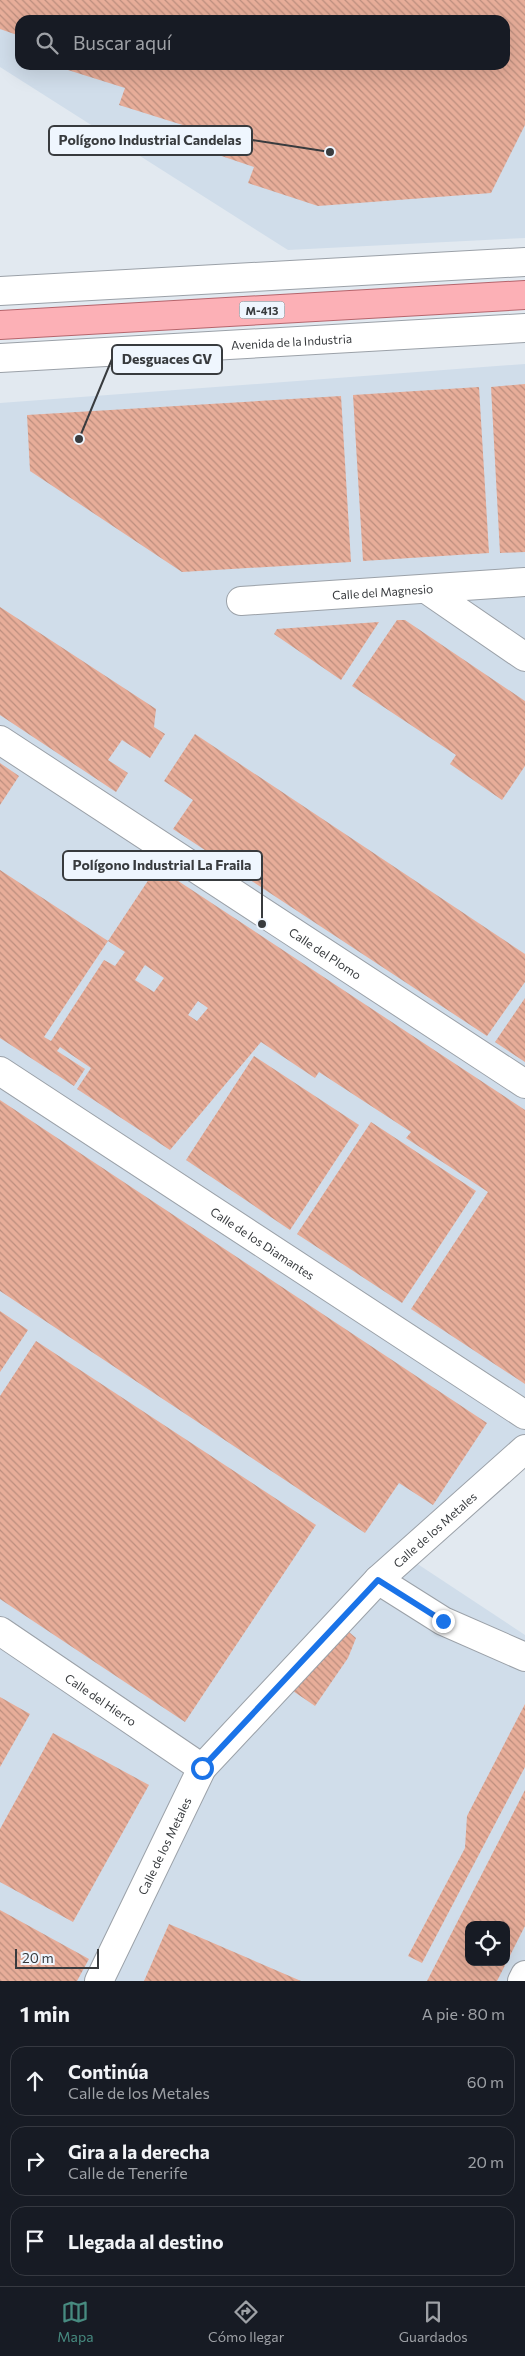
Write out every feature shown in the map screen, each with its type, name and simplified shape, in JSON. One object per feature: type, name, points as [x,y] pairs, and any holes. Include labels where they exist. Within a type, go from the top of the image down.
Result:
[{"type":"main road","name":"M-413","points":[[0,325],[525,295]]},
{"type":"street","points":[[0,291],[525,262]]},
{"type":"street","name":"Avenida de la Industria","points":[[0,358],[525,328]]},
{"type":"street","name":"Calle del Magnesio","points":[[241,601],[525,582]]},
{"type":"street","points":[[426,589],[525,656]]},
{"type":"street","name":"Calle del Plomo","points":[[0,740],[525,1084]]},
{"type":"street","name":"Calle de los Diamantes","points":[[0,1071],[525,1415]]},
{"type":"street","name":"Calle de los Metales","points":[[99,1981],[202,1768],[378,1580],[525,1449]]},
{"type":"street","points":[[378,1580],[443,1621],[525,1657]]},
{"type":"street","name":"Calle del Hierro","points":[[0,1631],[202,1768]]},
{"type":"street","points":[[522,1981],[525,1975]]},
{"type":"shaded area","points":[[0,0],[525,0],[525,238],[288,250],[0,67]]},
{"type":"shaded area","points":[[525,364],[525,1446],[410,1559],[525,1635],[525,1981],[0,1981],[0,403]]},
{"type":"building","points":[[0,0],[525,0],[525,125],[491,193],[318,206],[248,183],[254,167],[183,143],[189,127],[119,105],[125,88],[68,70],[510,70],[510,15],[15,15],[15,34],[0,29]]},
{"type":"building","points":[[525,384],[525,552],[500,553],[491,387]]},
{"type":"building","points":[[479,387],[489,553],[363,561],[353,395]]},
{"type":"building","points":[[341,396],[351,562],[182,572],[30,471],[27,415]]},
{"type":"building","points":[[0,607],[156,709],[154,727],[165,734],[150,758],[122,740],[108,760],[128,773],[116,792],[0,715]]},
{"type":"building","points":[[397,620],[405,620],[525,701],[525,766],[502,800],[450,764],[456,755],[352,686]]},
{"type":"building","points":[[379,622],[341,680],[274,634],[277,629]]},
{"type":"building","points":[[195,734],[525,954],[525,982],[487,1036],[173,829],[193,800],[164,781]]},
{"type":"building","points":[[0,763],[19,776],[0,805]]},
{"type":"building","points":[[157,867],[525,1110],[525,1384],[411,1309],[488,1192],[406,1138],[411,1132],[319,1072],[315,1078],[261,1042],[170,1150],[77,1089],[91,1068],[60,1047],[57,1051],[85,1069],[74,1086],[0,1038],[0,870],[108,941]],"holes":[[[108,941],[125,952],[115,966],[104,960],[51,1041],[44,1037]],[[145,965],[164,978],[154,992],[135,980]],[[198,1001],[208,1008],[197,1021],[188,1015]]]},
{"type":"building","points":[[525,998],[525,1062],[495,1042]]},
{"type":"building","points":[[254,1056],[359,1125],[290,1230],[186,1160]]},
{"type":"building","points":[[0,1100],[487,1423],[433,1505],[399,1483],[365,1533],[0,1291]]},
{"type":"building","points":[[371,1122],[476,1191],[402,1303],[297,1234]]},
{"type":"building","points":[[0,1311],[28,1330],[0,1372]]},
{"type":"building","points":[[36,1341],[316,1525],[185,1722],[0,1599],[0,1396]]},
{"type":"building","points":[[349,1632],[356,1638],[348,1658],[315,1706],[293,1691]]},
{"type":"building","points":[[0,1697],[30,1714],[0,1767]]},
{"type":"building","points":[[525,1704],[525,1767],[422,1963],[408,1956],[465,1848],[467,1816]]},
{"type":"building","points":[[53,1733],[149,1785],[73,1922],[0,1882],[0,1829]]},
{"type":"building","points":[[525,1790],[525,1926],[510,1955],[510,1921],[465,1921],[465,1966],[505,1966],[497,1981],[427,1981]]},
{"type":"building","points":[[0,1910],[89,1959],[77,1981],[0,1981]]},
{"type":"building","points":[[169,1924],[301,1981],[144,1981]]},
{"type":"place","name":"Polígono Industrial Candelas","points":[[330,152]]},
{"type":"place","name":"Desguaces GV","points":[[79,439]]},
{"type":"place","name":"Polígono Industrial La Fraila","points":[[262,924]]},
{"type":"route","points":[[202,1768],[378,1580],[443,1621]]}]
